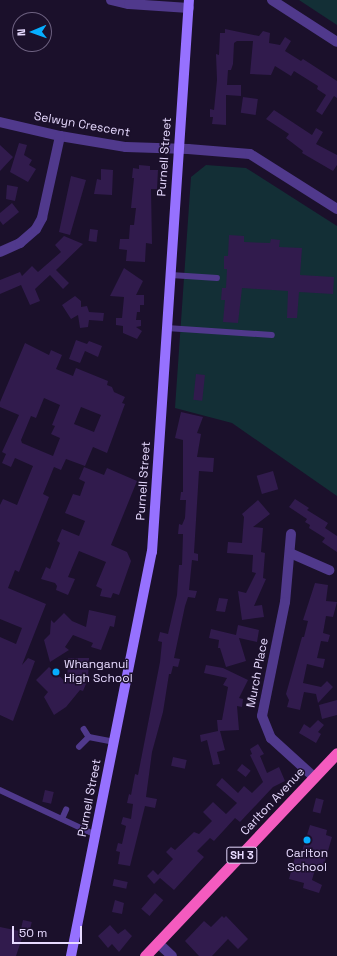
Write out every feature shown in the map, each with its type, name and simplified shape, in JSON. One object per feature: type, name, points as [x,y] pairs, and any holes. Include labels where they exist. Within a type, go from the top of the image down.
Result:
[{"type":"highway","name":"Carlton Avenue","points":[[145,956],[337,753]]},
{"type":"main road","name":"Purnell Street","points":[[71,956],[152,552],[189,4]]},
{"type":"street","points":[[111,0],[129,4],[189,4]]},
{"type":"street","points":[[272,0],[337,42]]},
{"type":"street","name":"Selwyn Crescent","points":[[0,122],[60,136],[126,147],[179,148],[250,154],[337,209]]},
{"type":"street","points":[[0,252],[20,243],[36,229],[42,218],[60,136]]},
{"type":"street","name":"Murch Place","points":[[291,534],[285,602],[262,716],[271,738],[314,777]]},
{"type":"street","points":[[290,553],[329,570]]},
{"type":"street","points":[[158,943],[172,956]]},
{"type":"lane","points":[[171,275],[217,278]]},
{"type":"lane","points":[[167,328],[272,335]]},
{"type":"lane","points":[[84,729],[89,737],[115,742]]},
{"type":"lane","points":[[79,747],[89,737]]},
{"type":"lane","points":[[0,790],[96,835]]},
{"type":"lane","points":[[62,819],[66,810]]},
{"type":"green space","points":[[299,0],[337,0],[337,25]]},
{"type":"green space","points":[[206,165],[246,168],[337,226],[337,496],[232,423],[175,408],[191,177]]},
{"type":"building","points":[[225,29],[259,36],[263,31],[270,33],[269,43],[280,45],[285,37],[291,41],[285,51],[301,61],[303,59],[337,81],[337,98],[334,96],[322,115],[316,111],[326,95],[317,89],[318,86],[294,71],[291,76],[275,66],[271,75],[250,74],[253,41],[237,41],[234,43],[233,64],[231,70],[228,70],[227,85],[241,85],[241,96],[226,95],[226,125],[212,124],[213,117],[210,117],[210,109],[214,110],[217,80],[216,54],[219,55],[220,33],[225,33]]},
{"type":"building","points":[[243,97],[258,99],[256,115],[241,113]]},
{"type":"building","points":[[274,110],[312,135],[316,128],[323,132],[316,144],[337,155],[337,165],[333,171],[302,153],[303,151],[286,138],[289,134],[266,119]]},
{"type":"building","points":[[19,143],[27,145],[24,155],[32,160],[29,165],[36,169],[28,182],[10,172]]},
{"type":"building","points":[[0,145],[13,157],[0,171]]},
{"type":"building","points":[[139,165],[150,166],[150,170],[158,170],[157,189],[151,189],[152,244],[146,243],[145,262],[126,261],[127,250],[119,249],[120,239],[129,239],[130,225],[134,225],[136,208],[131,208],[134,178],[132,178],[133,168],[139,169]]},
{"type":"building","points":[[101,169],[113,170],[112,195],[94,194],[97,179],[101,180]]},
{"type":"building","points":[[71,176],[86,180],[70,235],[59,232]]},
{"type":"building","points":[[7,185],[18,187],[15,201],[6,199]]},
{"type":"building","points":[[12,203],[19,212],[3,225],[0,221],[0,213]]},
{"type":"building","points":[[90,229],[98,230],[96,242],[89,241]]},
{"type":"building","points":[[229,235],[244,236],[244,242],[270,243],[271,239],[280,240],[279,247],[302,248],[300,275],[334,277],[333,294],[299,292],[297,318],[287,318],[288,291],[242,288],[238,323],[223,322],[225,300],[221,300],[222,288],[226,288],[227,269],[224,269],[224,256],[228,256]]},
{"type":"building","points":[[64,236],[83,244],[56,270],[69,283],[63,289],[50,275],[35,289],[40,301],[30,305],[21,285],[0,294],[0,280],[20,272],[22,276],[32,266],[38,272],[61,252],[55,245]]},
{"type":"building","points":[[124,268],[143,281],[136,295],[144,295],[144,305],[140,305],[140,312],[137,312],[136,320],[141,320],[141,326],[136,327],[142,331],[137,339],[123,333],[123,326],[116,325],[116,318],[122,318],[124,297],[110,296]]},
{"type":"building","points":[[75,296],[81,301],[81,307],[87,306],[89,312],[104,313],[103,321],[89,320],[88,327],[80,328],[78,315],[71,319],[62,305]]},
{"type":"building","points":[[76,340],[87,344],[89,341],[102,346],[98,357],[85,351],[80,363],[69,359]]},
{"type":"building","points":[[25,343],[49,355],[51,350],[62,355],[56,369],[73,376],[76,368],[108,381],[107,385],[112,387],[114,392],[125,397],[122,403],[125,404],[107,453],[93,447],[85,466],[66,459],[61,470],[54,467],[43,494],[49,497],[19,572],[15,570],[8,588],[46,604],[22,665],[28,658],[35,661],[13,721],[0,715],[0,637],[16,644],[22,628],[0,619],[0,505],[3,499],[17,505],[33,466],[15,458],[11,467],[2,463],[6,454],[2,452],[19,415],[0,407],[0,402]],"holes":[[[44,398],[60,405],[52,425],[55,426],[51,434],[60,438],[53,456],[22,443],[21,440],[31,416],[36,418]],[[81,407],[101,415],[94,432],[74,424]]]},
{"type":"building","points":[[196,374],[205,375],[202,401],[193,400]]},
{"type":"building","points":[[181,412],[203,417],[197,433],[201,434],[197,457],[214,458],[213,472],[199,471],[194,553],[198,554],[198,561],[192,560],[189,590],[197,591],[195,598],[188,597],[185,606],[174,658],[180,659],[178,667],[173,666],[171,674],[169,674],[163,712],[152,752],[146,797],[157,799],[155,808],[145,806],[130,866],[118,864],[120,852],[116,851],[118,843],[122,844],[126,826],[121,824],[123,817],[131,819],[133,804],[127,803],[129,794],[131,795],[135,774],[138,775],[160,662],[162,642],[158,641],[160,632],[168,634],[177,595],[179,565],[182,565],[183,534],[178,534],[179,524],[182,525],[185,518],[186,500],[180,500],[181,492],[183,492],[183,440],[175,438]]},
{"type":"building","points":[[84,467],[104,475],[107,468],[137,481],[111,545],[127,552],[131,561],[119,595],[113,593],[111,598],[100,596],[102,589],[96,586],[106,562],[79,551],[68,577],[75,579],[68,595],[56,590],[57,586],[55,583],[41,579],[46,567],[50,569],[60,543],[57,541],[62,529],[79,536],[85,521],[65,513],[73,494],[80,496],[85,482],[79,479]]},
{"type":"building","points":[[273,471],[278,489],[262,494],[257,476]]},
{"type":"building","points":[[295,499],[309,508],[307,510],[328,523],[325,528],[337,536],[337,552],[322,542],[325,538],[309,528],[310,525],[305,522],[307,519],[289,507]]},
{"type":"building","points":[[258,500],[270,514],[253,527],[263,528],[261,552],[265,553],[263,578],[266,579],[254,606],[262,605],[264,617],[242,620],[238,591],[246,593],[256,573],[252,572],[253,555],[227,553],[228,542],[242,543],[244,517],[242,514]]},
{"type":"building","points":[[315,583],[328,585],[326,601],[337,602],[333,617],[326,616],[323,633],[330,635],[328,642],[321,641],[317,658],[325,659],[323,668],[307,664],[303,683],[321,687],[327,681],[333,687],[318,703],[316,694],[304,692],[300,710],[287,707],[289,700],[286,694],[302,637],[304,637],[308,621],[303,620]]},
{"type":"building","points":[[219,598],[228,599],[225,612],[216,611]]},
{"type":"building","points":[[89,610],[116,616],[114,627],[110,626],[101,650],[91,647],[93,643],[73,635],[65,647],[69,650],[50,662],[44,640],[50,634],[51,620],[54,623],[64,613],[72,621],[86,627]]},
{"type":"building","points":[[238,625],[259,630],[257,642],[239,638],[246,661],[226,667],[220,648],[218,648],[219,640],[209,638],[211,629],[236,635]]},
{"type":"building","points":[[68,658],[89,658],[88,679],[83,691],[80,690],[66,707],[54,715],[44,697],[48,692],[36,680],[49,667],[67,683]]},
{"type":"building","points":[[206,665],[223,668],[248,680],[239,698],[243,699],[242,707],[237,706],[239,730],[220,731],[225,750],[217,752],[220,764],[213,765],[207,740],[201,742],[200,735],[218,731],[217,720],[222,720],[228,687],[223,685],[227,678],[204,673]]},
{"type":"building","points":[[337,700],[337,715],[322,719],[319,705]]},
{"type":"building","points":[[318,720],[324,725],[318,732],[321,734],[316,743],[299,733],[304,724],[310,728]]},
{"type":"building","points":[[258,744],[264,754],[260,756],[267,773],[279,767],[285,781],[273,787],[240,822],[235,818],[214,841],[210,838],[197,851],[204,857],[174,890],[160,878],[154,884],[147,876],[153,870],[158,875],[173,859],[166,852],[171,847],[175,850],[194,832],[199,834],[212,821],[203,812],[213,802],[226,814],[237,803],[216,785],[222,778],[238,793],[244,786],[252,793],[263,782],[250,755],[252,754],[250,749]]},
{"type":"building","points":[[173,757],[187,760],[185,769],[171,766]]},
{"type":"building","points":[[242,764],[251,771],[246,777],[237,770]]},
{"type":"building","points":[[45,790],[54,792],[51,804],[42,802]]},
{"type":"building","points":[[316,798],[324,800],[320,814],[313,812]]},
{"type":"building","points":[[310,825],[327,830],[326,835],[332,837],[323,868],[316,866],[312,880],[322,885],[319,893],[303,888],[304,883],[289,879],[295,857],[300,858]]},
{"type":"building","points":[[114,879],[128,882],[126,889],[113,886]]},
{"type":"building","points":[[155,893],[163,900],[150,916],[141,909]]},
{"type":"building","points":[[115,900],[124,903],[122,914],[112,912]]},
{"type":"building","points":[[222,916],[224,918],[226,916],[248,939],[238,949],[228,939],[212,956],[199,956],[185,941],[204,921],[211,927]]},
{"type":"building","points":[[23,920],[32,922],[30,932],[21,930]]},
{"type":"building","points":[[110,925],[118,934],[125,929],[132,936],[119,952],[112,944],[108,948],[98,936]]},
{"type":"building","points":[[0,927],[24,932],[16,956],[0,956]]},
{"type":"place","name":"Whanganui High School","points":[[56,672]]},
{"type":"place","name":"Carlton School","points":[[307,840]]}]
